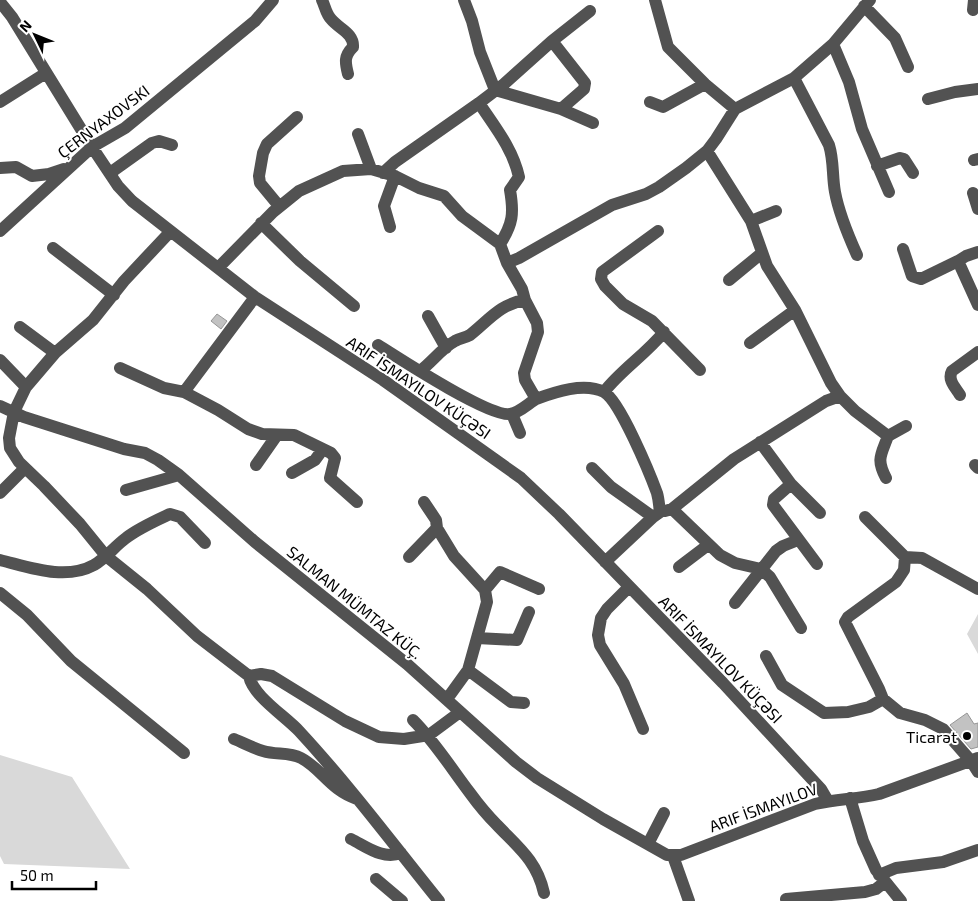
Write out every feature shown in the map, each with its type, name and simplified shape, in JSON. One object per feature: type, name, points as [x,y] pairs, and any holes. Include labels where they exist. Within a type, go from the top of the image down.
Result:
[{"type":"street","name":"ÇERNYAXOVSKI","points":[[0,231],[92,146],[125,128],[255,21],[272,0]]},
{"type":"street","points":[[322,0],[332,20],[350,35],[354,41],[353,47],[345,59],[348,74]]},
{"type":"street","points":[[464,0],[480,52],[496,90]]},
{"type":"street","points":[[655,0],[668,47],[705,84],[735,109]]},
{"type":"street","points":[[0,2],[12,17],[118,186],[132,201],[255,297],[383,380],[521,478],[542,497],[770,733],[821,789],[828,800]]},
{"type":"street","points":[[507,263],[612,205],[646,194],[659,187],[707,151],[735,109],[794,78],[833,44],[867,3],[895,38],[908,67]]},
{"type":"street","points":[[383,173],[395,162],[496,90],[590,11]]},
{"type":"street","points":[[552,41],[585,83],[584,89],[562,108]]},
{"type":"street","points":[[833,44],[849,82],[862,129],[889,192]]},
{"type":"street","points":[[0,102],[46,73]]},
{"type":"street","points":[[794,78],[832,154],[835,192],[843,224],[857,255]]},
{"type":"street","points":[[650,102],[663,107],[705,84]]},
{"type":"street","points":[[928,99],[955,92],[978,89]]},
{"type":"street","points":[[496,90],[562,108],[593,123]]},
{"type":"street","points":[[479,103],[510,150],[518,177],[510,190],[514,209],[511,223],[500,244]]},
{"type":"street","points":[[279,206],[260,183],[261,161],[267,144],[297,117]]},
{"type":"street","points":[[358,134],[383,173],[384,206],[390,227]]},
{"type":"street","points":[[110,173],[152,144],[159,142],[172,145]]},
{"type":"street","points":[[707,151],[752,221],[767,266],[795,310],[831,383],[840,396],[855,411],[888,436]]},
{"type":"street","points":[[877,166],[900,158],[904,159],[913,173]]},
{"type":"street","points":[[0,168],[16,167],[32,176],[49,174],[68,167]]},
{"type":"street","points":[[218,268],[279,206],[299,191],[343,171],[383,173],[444,196],[462,216],[500,244],[507,263],[537,323],[538,332],[524,373],[525,380],[536,399]]},
{"type":"street","points":[[973,193],[978,209]]},
{"type":"street","points":[[752,221],[776,211]]},
{"type":"street","points":[[261,223],[300,261],[354,306]]},
{"type":"street","points":[[658,231],[602,272],[601,279],[605,286],[623,304],[652,321],[664,332],[700,370]]},
{"type":"street","points":[[170,232],[124,281],[93,320],[55,353],[26,387],[14,412],[9,438],[10,448],[18,462],[80,524],[106,556],[148,589],[197,636],[249,676],[250,683],[256,691],[290,722],[360,800],[439,901]]},
{"type":"street","points":[[54,248],[114,295]]},
{"type":"street","points":[[903,249],[912,276],[922,279],[966,256],[978,252]]},
{"type":"street","points":[[729,280],[762,253]]},
{"type":"street","points":[[958,261],[978,305]]},
{"type":"street","points":[[184,392],[255,297]]},
{"type":"street","points":[[420,371],[456,340],[468,336],[500,309],[513,302],[525,300]]},
{"type":"street","points":[[750,343],[795,310]]},
{"type":"street","points":[[428,316],[446,348]]},
{"type":"street","points":[[20,327],[55,353]]},
{"type":"street","points":[[604,392],[614,379],[650,349],[664,332]]},
{"type":"street","points":[[378,345],[438,383],[489,409],[504,414],[512,414],[536,399],[561,390],[583,388],[604,392],[612,400],[634,437],[652,479],[662,513]]},
{"type":"street","points":[[960,395],[950,379],[950,375],[952,371],[978,352]]},
{"type":"street","points":[[0,360],[26,387]]},
{"type":"street","points":[[120,368],[164,388],[184,392],[248,429],[262,434],[294,435],[331,452],[335,458],[330,478],[357,502]]},
{"type":"street","points":[[605,562],[662,513],[719,470],[760,442],[826,402],[840,396]]},
{"type":"street","name":"SALMAN MÜMTAZ KÜÇ.","points":[[0,406],[24,417],[124,449],[145,453],[158,460],[178,475],[220,513],[407,664],[509,756],[537,778],[603,819],[667,855],[673,856]]},
{"type":"street","points":[[512,414],[520,433]]},
{"type":"street","points":[[886,478],[880,466],[880,457],[888,436],[906,426]]},
{"type":"street","points":[[256,465],[277,434]]},
{"type":"street","points":[[760,442],[791,484],[820,513]]},
{"type":"street","points":[[292,473],[314,460],[323,449]]},
{"type":"street","points":[[0,493],[25,468]]},
{"type":"street","points":[[592,468],[611,487],[662,513],[720,555],[735,563],[761,569],[770,577],[800,628]]},
{"type":"street","points":[[126,490],[178,475]]},
{"type":"street","points":[[791,484],[774,499],[772,505],[817,564]]},
{"type":"street","points":[[424,502],[436,520],[437,528],[454,556],[485,590],[487,602],[468,670],[447,699]]},
{"type":"street","points":[[0,560],[48,571],[72,572],[93,566],[126,538],[170,514],[180,517],[205,543]]},
{"type":"street","points":[[865,517],[905,556],[922,558],[978,590]]},
{"type":"street","points":[[409,557],[437,528]]},
{"type":"street","points":[[734,603],[776,551],[782,546],[798,540]]},
{"type":"street","points":[[679,567],[708,545]]},
{"type":"street","points":[[689,901],[673,856],[681,855],[828,800],[863,798],[976,764],[943,729],[925,720],[900,713],[883,699],[845,622],[896,582],[904,570],[905,556]]},
{"type":"street","points":[[485,590],[500,572],[540,589]]},
{"type":"street","points":[[629,587],[607,609],[601,618],[598,635],[600,645],[624,684],[643,728]]},
{"type":"street","points":[[0,593],[27,615],[71,661],[184,753]]},
{"type":"street","points":[[477,638],[517,640],[529,612]]},
{"type":"street","points":[[766,656],[782,685],[824,713],[848,712],[869,707],[883,699]]},
{"type":"street","points":[[468,670],[511,702],[524,704]]},
{"type":"street","points":[[249,676],[261,674],[272,676],[345,721],[379,737],[404,739],[428,736],[460,712]]},
{"type":"street","points":[[413,720],[428,736],[470,793],[495,823],[527,855],[536,868],[544,893]]},
{"type":"street","points":[[234,739],[263,751],[284,755],[292,754],[303,759],[339,791],[360,800]]},
{"type":"street","points":[[850,798],[863,841],[882,878],[901,901]]},
{"type":"street","points":[[648,844],[664,813]]},
{"type":"street","points":[[352,839],[381,854],[393,856],[401,853]]},
{"type":"street","points":[[786,899],[865,892],[876,889],[882,878],[896,868],[943,862],[978,850]]},
{"type":"street","points":[[376,879],[402,901]]},
{"type":"shaded area","points":[[978,614],[978,654],[967,634]]},
{"type":"shaded area","points":[[0,755],[72,777],[130,869],[4,864],[0,856]]},
{"type":"building","points":[[217,314],[227,321],[221,329],[211,321]]},
{"type":"building","name":"Ticarət","points":[[967,713],[974,724],[978,723],[978,747],[971,749],[950,725]]},
{"type":"place","name":"Ticarət","points":[[967,736]]}]
